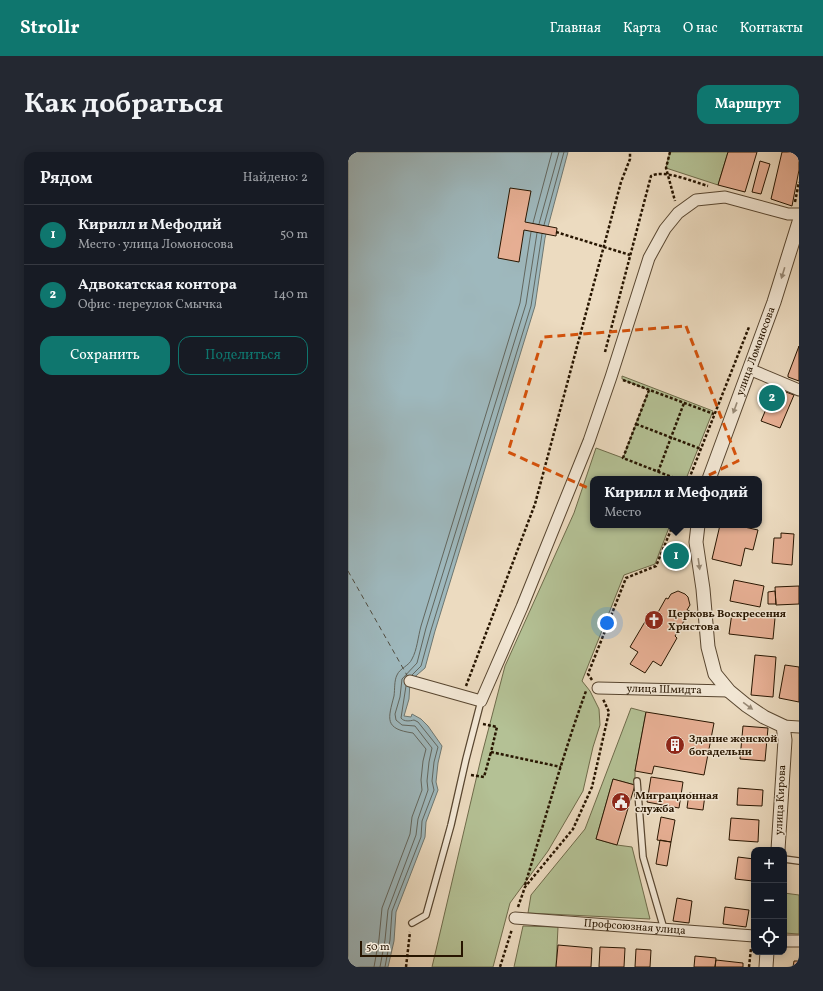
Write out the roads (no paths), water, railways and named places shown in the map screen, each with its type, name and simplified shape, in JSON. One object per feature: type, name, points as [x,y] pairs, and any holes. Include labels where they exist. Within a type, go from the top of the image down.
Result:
[{"type":"street","points":[[410,681],[481,701],[539,565],[588,441],[611,377],[649,258],[665,229],[678,213],[696,200],[725,197],[794,214]]},
{"type":"street","name":"улица Ломоносова","points":[[710,476],[774,302],[799,222]]},
{"type":"street","points":[[749,369],[799,390]]},
{"type":"street","points":[[698,528],[696,542],[703,588],[708,647],[715,674],[729,691],[764,717],[783,726],[799,727]]},
{"type":"street","name":"улица Шмидта","points":[[593,687],[729,691]]},
{"type":"street","name":"улица Кирова","points":[[778,847],[785,740],[783,726]]},
{"type":"street","name":"Профсоюзная улица","points":[[515,918],[664,928],[751,936]]},
{"type":"street","points":[[787,941],[799,941]]},
{"type":"street","points":[[766,967],[767,955]]},
{"type":"lane","points":[[412,923],[426,915],[451,825],[481,701]]},
{"type":"lane","points":[[637,781],[643,857],[664,928]]},
{"type":"lane","points":[[787,859],[799,861]]},
{"type":"water","points":[[348,152],[568,152],[545,238],[535,306],[425,668],[410,681],[409,699],[404,716],[411,717],[412,714],[421,719],[428,726],[442,746],[436,782],[438,790],[426,822],[425,837],[396,912],[394,941],[388,967],[348,967]]},
{"type":"place","name":"Адвокатская контора","points":[[772,398]]},
{"type":"place","name":"Кирилл и Мефодий","points":[[676,556]]},
{"type":"place","name":"Церковь Воскресения Христова","points":[[654,620]]},
{"type":"place","name":"Здание женской богадельни","points":[[675,745]]},
{"type":"place","name":"Миграционная служба","points":[[621,802]]}]
